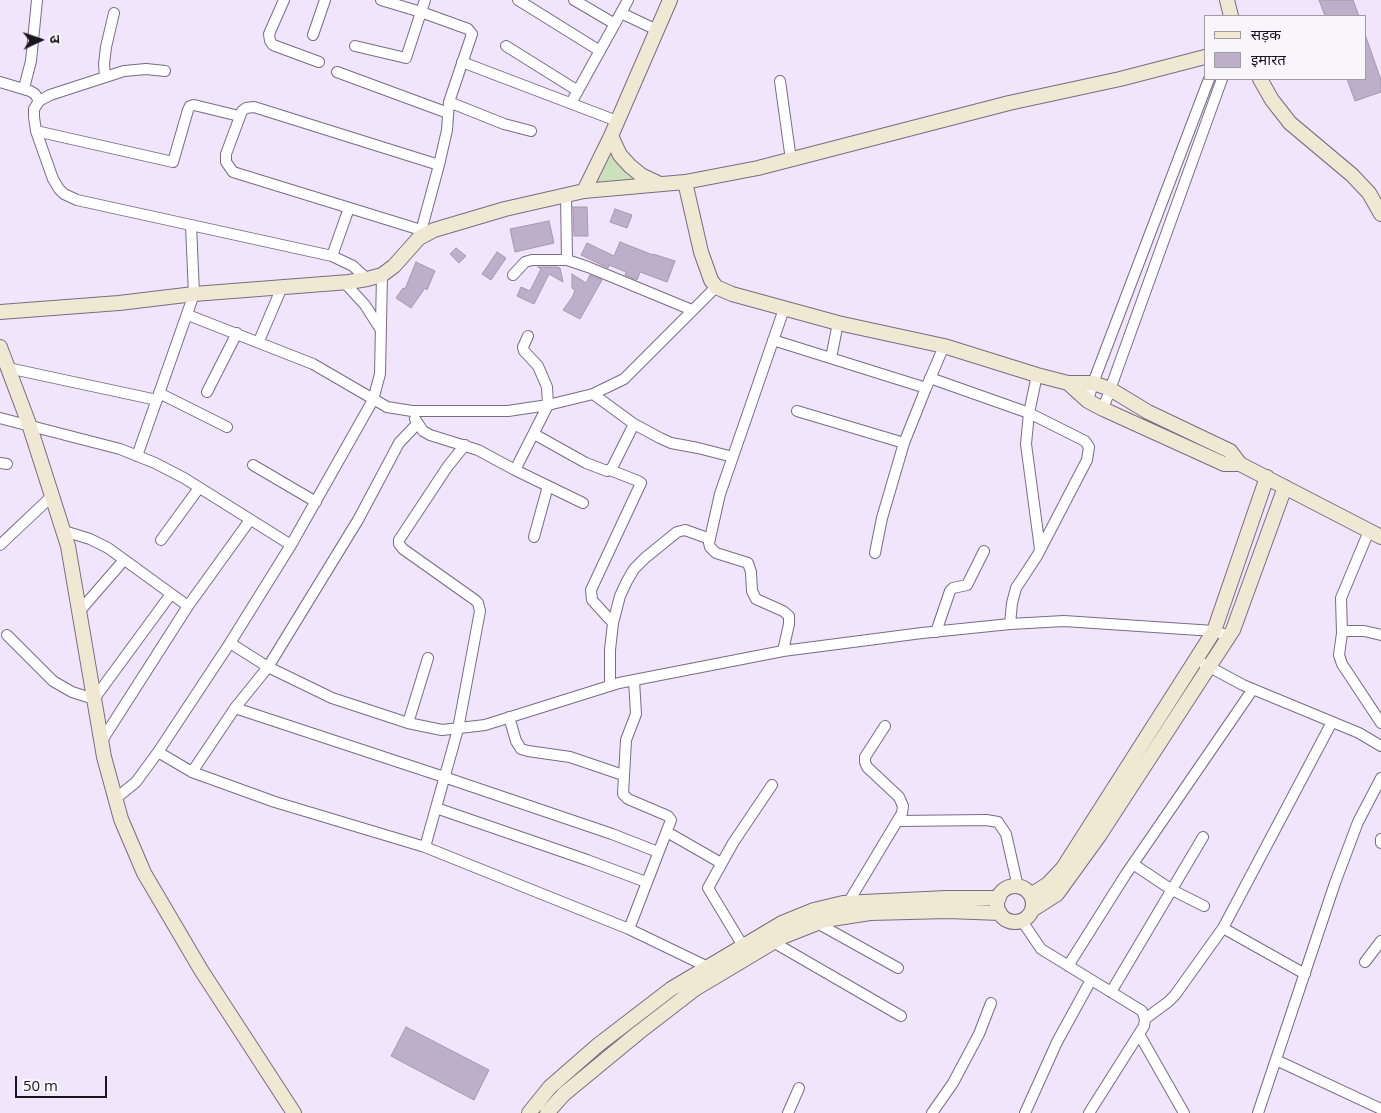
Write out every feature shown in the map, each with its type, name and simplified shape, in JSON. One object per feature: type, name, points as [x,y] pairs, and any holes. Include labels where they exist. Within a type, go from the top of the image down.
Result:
[{"type":"street","points":[[24,88],[31,61],[37,0]]},
{"type":"street","points":[[284,0],[269,34],[270,41],[273,45],[319,62]]},
{"type":"street","points":[[313,34],[325,0]]},
{"type":"street","points":[[0,312],[344,282],[382,275],[394,266],[420,234],[447,130],[448,108],[472,34],[468,29],[381,0]]},
{"type":"street","points":[[355,46],[406,58],[425,0]]},
{"type":"street","points":[[518,0],[600,52]]},
{"type":"street","points":[[574,0],[615,24]]},
{"type":"street","points":[[571,103],[628,0]]},
{"type":"street","points":[[584,191],[612,136],[670,0]]},
{"type":"street","points":[[1227,0],[1232,15]]},
{"type":"street","points":[[105,77],[106,48],[114,13]]},
{"type":"street","points":[[621,13],[657,30]]},
{"type":"street","points":[[506,46],[578,91]]},
{"type":"street","points":[[439,165],[254,107],[242,110],[226,154],[226,162],[233,172],[349,208],[420,234],[566,194],[684,182],[758,168],[1009,103],[1120,79],[1204,57]]},
{"type":"street","points":[[462,62],[617,121]]},
{"type":"street","points":[[165,71],[136,69],[50,95],[39,101],[34,109],[36,131],[53,179],[59,189],[64,194],[78,200],[332,256],[353,266],[367,279]]},
{"type":"street","points":[[337,72],[448,108],[532,131]]},
{"type":"street","points":[[1088,400],[1209,80]]},
{"type":"street","points":[[1103,409],[1222,80]]},
{"type":"street","points":[[1261,80],[1272,100],[1290,123],[1352,175],[1369,192],[1381,214]]},
{"type":"street","points":[[780,81],[791,160]]},
{"type":"street","points":[[0,82],[24,88],[35,94],[39,101]]},
{"type":"street","points":[[36,131],[174,162],[190,106],[194,105],[239,116]]},
{"type":"street","points":[[612,136],[620,155],[630,166],[641,175],[661,184]]},
{"type":"street","points":[[684,182],[701,252],[711,280],[716,287],[732,294],[838,323],[944,346],[1037,375],[1068,383],[1093,383],[1110,389],[1148,412],[1230,451],[1240,464],[1375,534],[1340,598],[1342,631],[1339,650],[1340,659],[1381,723]]},
{"type":"street","points":[[566,194],[567,260]]},
{"type":"street","points":[[332,256],[349,208]]},
{"type":"street","points":[[137,456],[194,294],[191,225]]},
{"type":"street","points":[[513,275],[525,262],[532,260],[567,260],[692,310]]},
{"type":"street","points":[[115,799],[136,782],[230,643],[291,545],[373,400],[380,374],[382,275]]},
{"type":"street","points":[[344,282],[365,304],[381,331]]},
{"type":"street","points":[[259,341],[282,286]]},
{"type":"street","points":[[188,315],[259,341],[313,364],[387,407],[412,411],[508,410],[548,405],[592,394],[624,379],[716,287]]},
{"type":"street","points":[[783,652],[789,616],[783,611],[756,599],[752,591],[751,572],[748,563],[716,553],[710,547],[710,539],[720,494],[784,309]]},
{"type":"street","points":[[830,358],[838,323]]},
{"type":"street","points":[[207,392],[237,333]]},
{"type":"street","points":[[515,470],[548,405],[546,387],[538,366],[524,351],[523,347],[528,336]]},
{"type":"street","points":[[773,340],[926,388]]},
{"type":"street","points":[[875,553],[886,503],[904,443],[944,346]]},
{"type":"street","points":[[3,356],[158,397],[227,427]]},
{"type":"street","points":[[3,356],[30,424],[68,546],[101,742],[121,819],[144,873],[201,970],[294,1113]]},
{"type":"street","points":[[1037,375],[1028,413],[1026,444],[1040,550]]},
{"type":"street","points":[[930,378],[1028,413],[1085,441],[1089,447],[1087,460],[1040,550],[1013,596],[1010,624]]},
{"type":"street","points":[[1068,383],[1088,400],[1103,409],[1224,464],[1240,464]]},
{"type":"street","points":[[592,394],[634,424],[672,443],[733,457]]},
{"type":"street","points":[[412,411],[422,431],[492,457],[583,503]]},
{"type":"street","points":[[797,411],[904,443]]},
{"type":"street","points":[[0,418],[30,424],[120,449],[137,456],[199,488],[291,545]]},
{"type":"street","points":[[192,772],[235,708],[268,667],[358,520],[399,443],[417,424]]},
{"type":"street","points":[[610,470],[634,424]]},
{"type":"street","points":[[534,434],[586,463],[603,470],[610,470],[638,481],[640,484],[591,590],[592,600],[612,623]]},
{"type":"street","points":[[425,847],[458,729],[479,618],[479,606],[475,600],[403,549],[399,544],[399,540],[464,445]]},
{"type":"street","points":[[253,465],[316,502]]},
{"type":"street","points":[[1031,895],[1048,884],[1063,868],[1214,631],[1267,478]]},
{"type":"street","points":[[534,537],[548,486]]},
{"type":"street","points":[[1032,910],[1058,894],[1233,630],[1285,487]]},
{"type":"street","points":[[161,540],[199,488]]},
{"type":"street","points":[[0,545],[53,495]]},
{"type":"street","points":[[101,742],[188,606],[250,520]]},
{"type":"street","points":[[610,686],[612,623],[627,580],[645,558],[673,534],[681,530],[710,539]]},
{"type":"street","points":[[64,531],[102,545],[188,606]]},
{"type":"street","points":[[936,632],[950,591],[953,588],[967,584],[984,551]]},
{"type":"street","points":[[78,613],[124,560]]},
{"type":"street","points":[[94,699],[171,594]]},
{"type":"street","points":[[230,643],[268,667],[332,698],[408,723],[442,730],[485,725],[634,680],[783,652],[936,632],[1010,624],[1064,621],[1214,631],[1229,636]]},
{"type":"street","points":[[1342,631],[1364,631],[1381,635]]},
{"type":"street","points":[[7,635],[58,685],[94,699]]},
{"type":"street","points":[[408,723],[428,658]]},
{"type":"street","points":[[1196,660],[1253,689],[1359,733],[1381,746]]},
{"type":"street","points":[[629,929],[671,822],[670,817],[624,796],[623,775],[626,740],[636,714],[634,680]]},
{"type":"street","points":[[1068,966],[1134,864],[1253,689]]},
{"type":"street","points":[[235,708],[612,834],[658,852]]},
{"type":"street","points":[[509,717],[520,749],[570,756],[623,775]]},
{"type":"street","points":[[1145,1018],[1175,995],[1222,928],[1332,722]]},
{"type":"street","points":[[848,903],[902,813],[902,802],[899,797],[867,767],[865,762],[865,757],[884,726]]},
{"type":"street","points":[[158,752],[192,772],[275,802],[425,847],[629,929],[722,973]]},
{"type":"street","points":[[1258,1113],[1334,883],[1358,822],[1381,778]]},
{"type":"street","points":[[743,946],[708,888],[721,864],[772,785]]},
{"type":"street","points":[[436,808],[646,882]]},
{"type":"street","points":[[898,822],[986,820],[998,822],[1006,834],[1018,886]]},
{"type":"street","points":[[667,832],[721,864]]},
{"type":"street","points":[[1111,992],[1203,837]]},
{"type":"street","points":[[1134,864],[1172,890],[1204,906]]},
{"type":"street","points":[[1018,886],[1026,889],[1031,895],[1033,904],[1029,915],[1022,920],[1013,922],[1000,913],[998,906],[999,898],[1004,890],[1009,887],[1018,886]]},
{"type":"street","points":[[529,1113],[547,1090],[598,1045],[671,989],[782,923],[814,910],[848,903],[946,898],[999,898]]},
{"type":"street","points":[[547,1113],[557,1102],[645,1027],[695,989],[782,937],[825,920],[870,913],[1000,913]]},
{"type":"street","points":[[1022,920],[1041,949],[1142,1012],[1145,1018],[1144,1026],[1089,1113]]},
{"type":"street","points":[[817,923],[898,968]]},
{"type":"street","points":[[1222,928],[1305,974]]},
{"type":"street","points":[[1365,962],[1381,941]]},
{"type":"street","points":[[773,942],[901,1016]]},
{"type":"street","points":[[1025,1113],[1042,1080],[1057,1042],[1091,980]]},
{"type":"street","points":[[932,1113],[957,1075],[979,1034],[991,1003]]},
{"type":"street","points":[[1139,1034],[1184,1113]]},
{"type":"street","points":[[1276,1060],[1381,1109]]},
{"type":"street","points":[[788,1113],[799,1088]]},
{"type":"street","points":[[547,1090],[557,1102]]},
{"type":"green space","points":[[612,143],[645,180],[588,191]]},
{"type":"building","points":[[1319,0],[1353,0],[1359,15],[1325,15]]},
{"type":"building","points":[[1366,37],[1381,80],[1381,92],[1355,101],[1347,80],[1366,80]]},
{"type":"building","points":[[573,207],[587,207],[588,236],[574,236]]},
{"type":"building","points":[[615,209],[632,215],[627,228],[610,222]]},
{"type":"building","points":[[549,221],[554,243],[515,252],[510,229]]},
{"type":"building","points":[[620,242],[653,255],[675,261],[667,282],[640,272],[637,280],[625,275],[626,272],[609,265],[608,268],[581,255],[587,243],[614,256]]},
{"type":"building","points":[[456,248],[466,256],[459,263],[450,254]]},
{"type":"building","points":[[497,252],[506,258],[491,280],[482,274]]},
{"type":"building","points":[[416,262],[435,271],[427,290],[425,288],[411,308],[396,298],[403,288],[405,289]]},
{"type":"building","points":[[538,267],[560,268],[563,282],[549,274],[534,304],[517,296],[521,287],[530,291],[541,269]]},
{"type":"building","points":[[572,274],[586,283],[590,275],[602,280],[580,319],[563,310],[575,290],[572,288]]},
{"type":"building","points":[[406,1027],[489,1070],[474,1100],[391,1056]]}]
